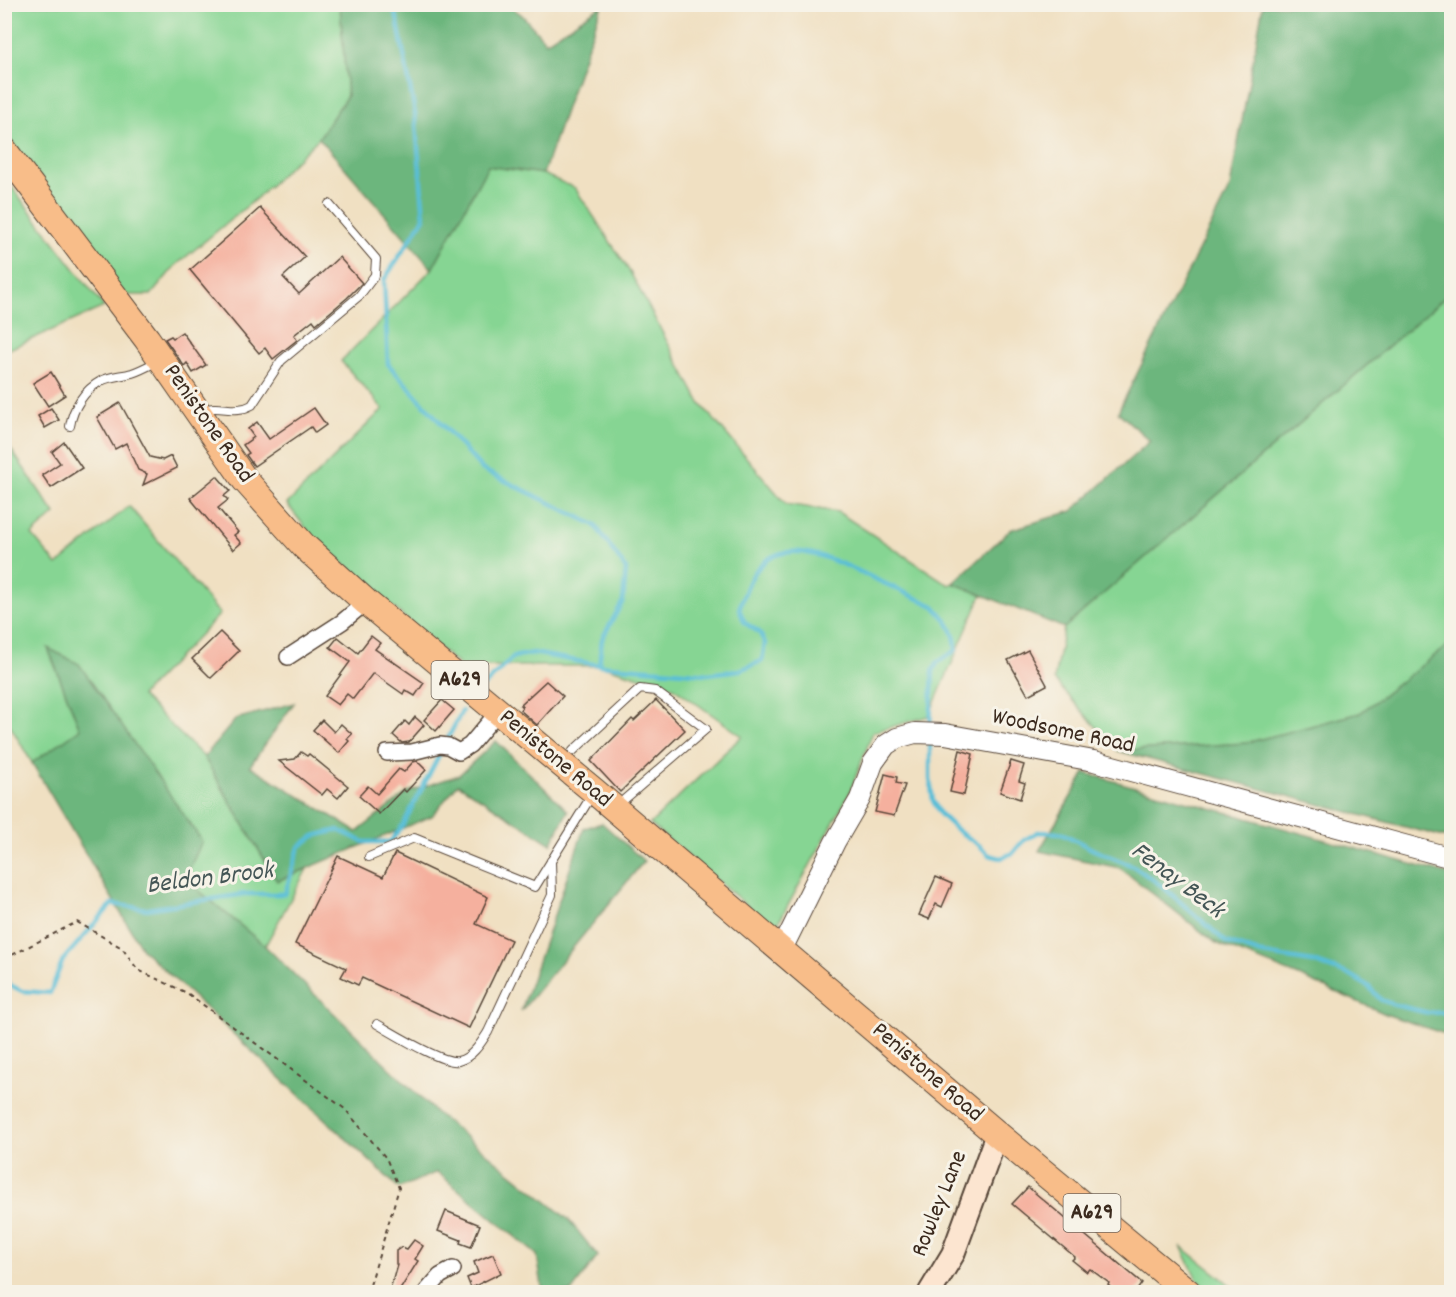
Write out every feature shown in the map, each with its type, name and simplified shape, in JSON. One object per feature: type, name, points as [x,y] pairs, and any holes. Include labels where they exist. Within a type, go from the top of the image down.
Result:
[{"type":"highway","name":"Penistone Road","points":[[4,150],[162,359],[245,480],[304,546],[366,602],[782,949],[997,1134],[1188,1293]]},
{"type":"main road","name":"Rowley Lane","points":[[930,1293],[953,1254],[997,1134]]},
{"type":"street","points":[[288,657],[342,622],[366,602]]},
{"type":"street","points":[[387,753],[412,752],[444,745],[459,752],[470,745],[498,712]]},
{"type":"street","name":"Woodsome Road","points":[[782,949],[835,842],[860,800],[873,763],[880,752],[906,734],[945,734],[1094,761],[1452,858]]},
{"type":"street","points":[[426,1293],[440,1276],[453,1269]]},
{"type":"lane","points":[[199,411],[212,406],[237,410],[246,409],[252,405],[281,362],[359,296],[375,275],[376,258],[329,204]]},
{"type":"lane","points":[[70,426],[71,417],[80,400],[102,380],[130,374],[162,359]]},
{"type":"lane","points":[[573,751],[640,690],[655,691],[706,729],[614,808]]},
{"type":"lane","points":[[369,857],[414,838],[535,887],[594,791]]},
{"type":"lane","points":[[376,1024],[446,1061],[460,1061],[476,1050],[488,1032],[552,895],[551,861]]},
{"type":"path","points":[[4,956],[10,956],[77,922],[122,948],[138,970],[187,993],[345,1109],[386,1158],[399,1188],[368,1293]]},
{"type":"green space","points":[[205,4],[216,8],[219,4],[340,5],[347,96],[319,138],[258,197],[175,266],[151,295],[123,295],[5,134],[4,5]]},
{"type":"green space","points":[[340,5],[508,5],[522,15],[546,42],[602,5],[543,174],[488,166],[432,269],[319,138],[347,96]]},
{"type":"green space","points":[[1263,5],[1451,5],[1451,292],[1064,628],[953,583],[1010,530],[1072,511],[1150,441],[1118,412],[1230,187]]},
{"type":"green space","points":[[488,166],[543,174],[575,188],[630,272],[700,403],[786,504],[838,512],[949,585],[953,583],[982,594],[929,716],[873,732],[849,794],[775,929],[650,824],[742,736],[673,687],[603,666],[460,666],[312,536],[287,504],[383,409],[341,361],[432,269]]},
{"type":"green space","points":[[4,177],[104,307],[5,351],[4,351]]},
{"type":"green space","points":[[1451,292],[1451,643],[1360,713],[1246,743],[1118,751],[1054,680],[1064,628]]},
{"type":"green space","points":[[4,439],[55,514],[32,535],[57,565],[129,506],[220,614],[141,696],[204,757],[277,881],[307,869],[265,946],[185,879],[48,648],[80,729],[32,763],[5,717]]},
{"type":"green space","points":[[1451,643],[1451,839],[1118,751],[1246,743],[1360,713]]},
{"type":"green space","points":[[48,648],[79,664],[202,841],[185,879],[265,946],[435,1112],[568,1219],[598,1256],[571,1292],[543,1292],[537,1255],[437,1172],[399,1188],[142,949],[32,763],[80,729]]},
{"type":"green space","points":[[294,703],[250,766],[357,832],[408,792],[459,775],[496,741],[568,811],[551,844],[458,784],[432,816],[277,881],[204,757],[236,719]]},
{"type":"green space","points":[[1085,773],[1451,875],[1451,1036],[1388,1015],[1216,943],[1120,868],[1039,851]]},
{"type":"green space","points":[[602,823],[644,861],[521,1011],[584,828]]},
{"type":"green space","points":[[1181,1246],[1239,1292],[1211,1292],[1198,1281]]},
{"type":"building","points":[[260,208],[305,257],[283,277],[299,294],[339,257],[362,283],[316,324],[313,320],[294,335],[297,340],[273,359],[265,348],[259,353],[190,270]]},
{"type":"building","points":[[182,332],[206,365],[193,373],[187,363],[184,366],[165,339],[171,336],[173,338]]},
{"type":"building","points":[[51,372],[65,395],[48,406],[33,383]]},
{"type":"building","points":[[120,403],[150,457],[163,460],[171,456],[177,468],[143,485],[147,474],[138,470],[126,443],[115,449],[97,417]]},
{"type":"building","points":[[51,408],[59,420],[45,428],[38,416]]},
{"type":"building","points":[[314,408],[326,425],[315,433],[311,427],[254,466],[246,455],[249,453],[243,445],[254,437],[248,429],[257,422],[269,439]]},
{"type":"building","points":[[64,442],[82,468],[51,488],[42,475],[60,463],[52,452]]},
{"type":"building","points":[[217,476],[230,491],[224,496],[228,500],[218,508],[238,532],[234,535],[241,543],[233,550],[190,498]]},
{"type":"building","points":[[220,632],[239,651],[211,678],[192,659]]},
{"type":"building","points":[[371,636],[380,643],[375,649],[424,683],[415,696],[405,690],[403,694],[373,673],[353,699],[347,694],[338,705],[325,696],[350,662],[330,647],[338,637],[358,653]]},
{"type":"building","points":[[1028,650],[1047,685],[1028,695],[1008,660]]},
{"type":"building","points":[[546,681],[563,696],[537,725],[520,710],[523,706],[520,705]]},
{"type":"building","points":[[442,700],[454,710],[436,731],[424,720]]},
{"type":"building","points":[[656,700],[685,730],[620,792],[591,761],[632,719],[634,721]]},
{"type":"building","points":[[415,717],[424,725],[409,742],[402,743],[393,735],[405,721],[409,725]]},
{"type":"building","points":[[322,720],[334,732],[341,724],[352,734],[339,753],[313,730]]},
{"type":"building","points":[[960,750],[973,754],[964,795],[950,792]]},
{"type":"building","points":[[301,752],[307,756],[309,754],[348,786],[338,798],[327,789],[322,795],[279,761],[295,759]]},
{"type":"building","points":[[417,761],[426,770],[406,792],[403,789],[379,814],[359,796],[368,786],[377,794],[399,769],[404,772],[413,762]]},
{"type":"building","points":[[1011,761],[1024,765],[1019,781],[1025,783],[1020,799],[1000,792]]},
{"type":"building","points":[[885,774],[897,777],[896,783],[905,785],[894,816],[875,812]]},
{"type":"building","points":[[395,853],[488,897],[476,924],[511,940],[469,1028],[362,978],[358,985],[341,977],[346,968],[295,944],[338,856],[383,877]]},
{"type":"building","points":[[936,877],[952,884],[942,907],[936,904],[929,919],[919,915]]},
{"type":"building","points":[[1028,1187],[1142,1283],[1135,1293],[1117,1293],[1108,1285],[1109,1283],[1090,1269],[1087,1272],[1072,1260],[1075,1257],[1012,1204]]},
{"type":"building","points":[[446,1211],[480,1225],[471,1247],[460,1243],[461,1240],[438,1231]]},
{"type":"building","points":[[414,1240],[423,1246],[415,1259],[418,1261],[398,1293],[389,1293],[397,1265],[396,1251],[402,1247],[407,1249]]},
{"type":"building","points":[[493,1254],[501,1273],[471,1288],[467,1278],[478,1273],[474,1262]]},
{"type":"waterway","points":[[391,4],[397,18],[415,113],[424,218],[384,280],[388,364],[483,470],[595,525],[626,569],[623,601],[602,639],[599,665],[708,674],[740,670],[762,661],[765,643],[759,632],[745,623],[739,609],[745,591],[762,564],[774,556],[788,552],[803,552],[834,560],[934,606],[947,621],[954,637],[956,650],[937,663],[933,671],[930,728]]},
{"type":"waterway","name":"Beldon Brook","points":[[484,686],[513,657],[533,653],[599,665]]},
{"type":"waterway","name":"Beldon Brook","points":[[4,982],[22,991],[50,993],[63,960],[112,904],[147,909],[245,894],[285,894],[299,847],[314,836],[338,830],[364,842],[390,842],[403,825],[462,711]]},
{"type":"waterway","name":"Fenay Beck","points":[[930,739],[930,779],[933,801],[940,814],[989,855],[1001,858],[1013,853],[1023,841],[1038,832],[1062,833],[1094,850],[1133,866],[1162,886],[1226,942],[1263,954],[1313,962],[1348,974],[1368,986],[1381,1000],[1395,1005],[1429,1013],[1452,1012]]}]
